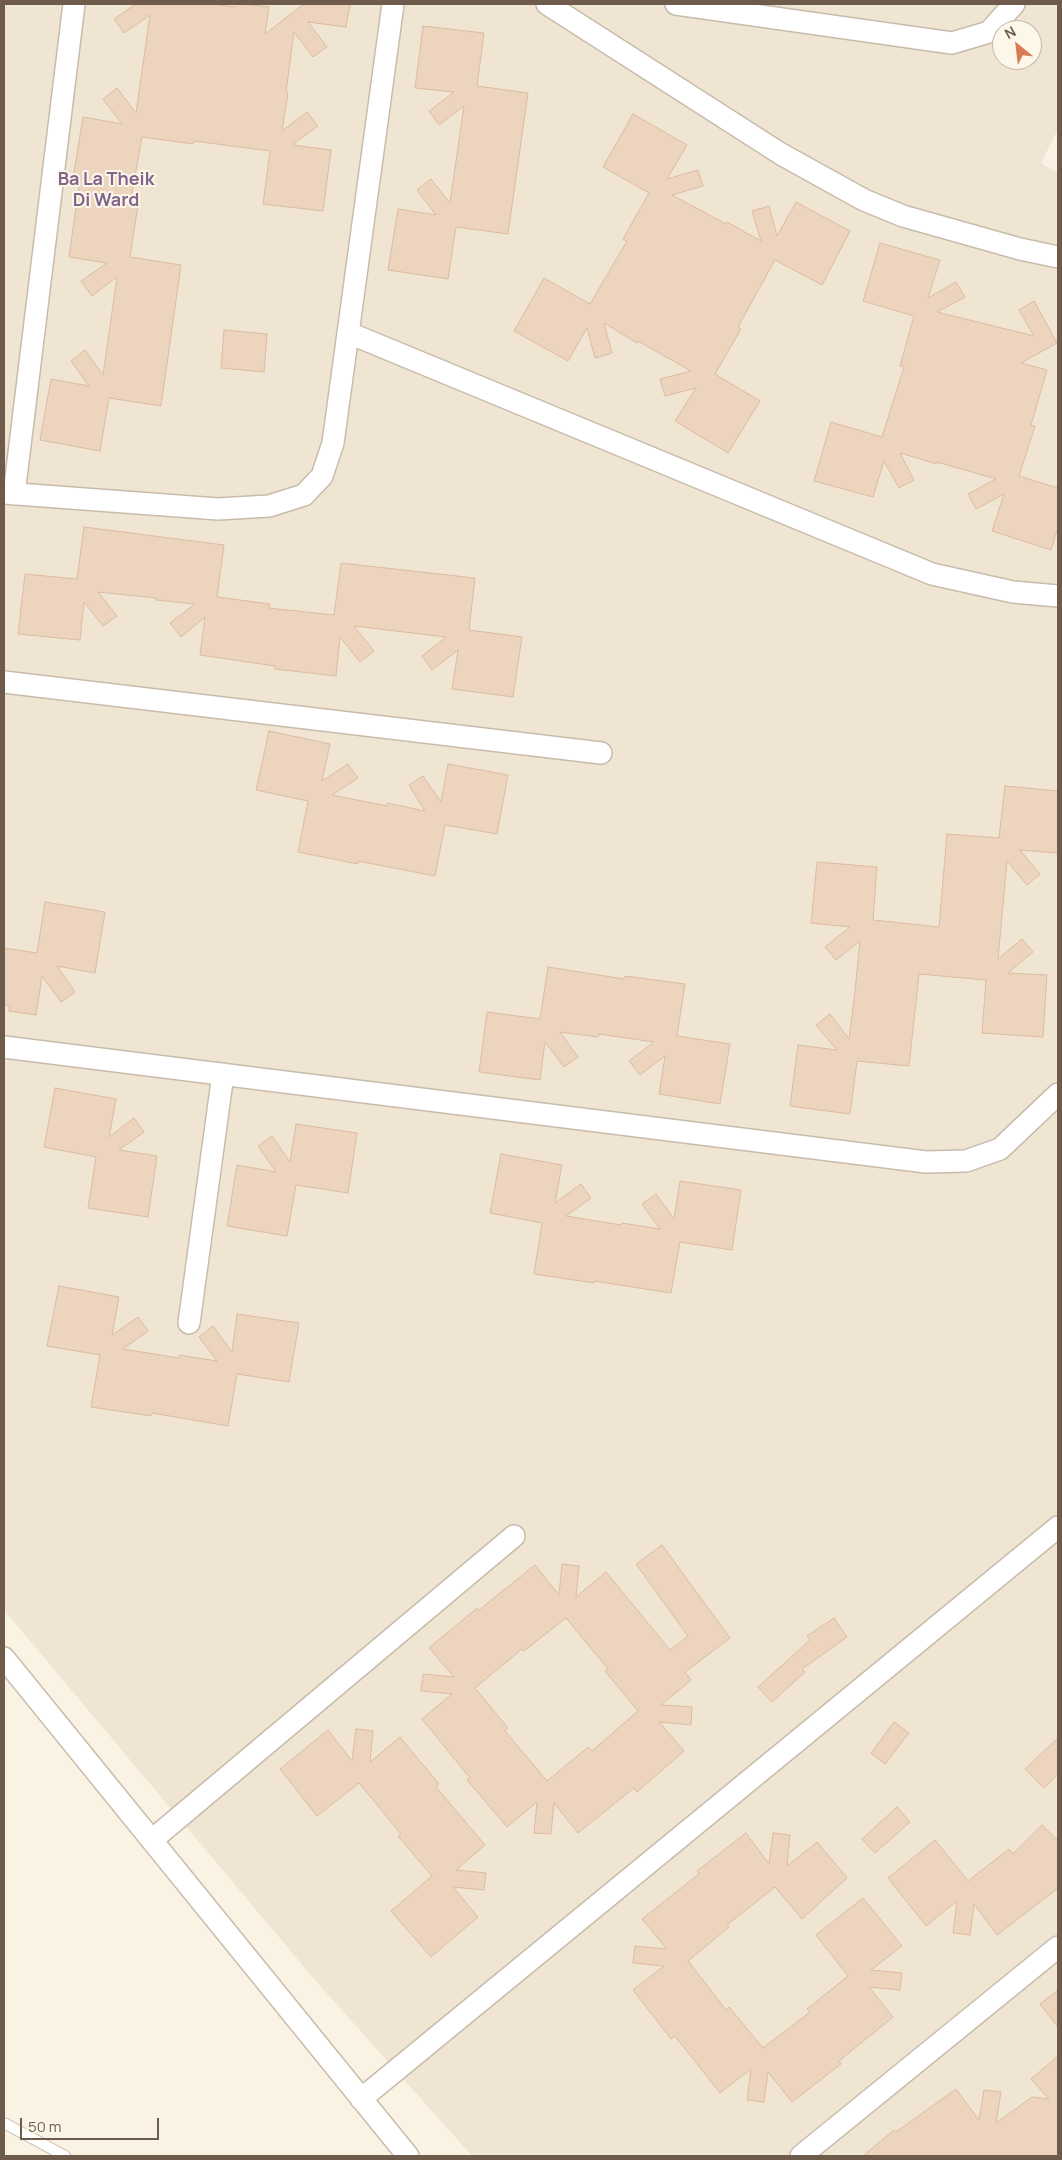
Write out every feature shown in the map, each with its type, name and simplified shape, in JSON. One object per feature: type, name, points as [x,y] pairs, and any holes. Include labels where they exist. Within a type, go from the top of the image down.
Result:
[{"type":"street","points":[[74,4],[9,494],[218,509],[268,506],[304,495],[322,476],[332,443],[349,333],[393,4]]},
{"type":"street","points":[[547,4],[781,154],[864,200],[912,219],[1020,249],[1058,257]]},
{"type":"street","points":[[676,4],[952,43],[989,32],[1014,4]]},
{"type":"street","points":[[349,333],[932,574],[1013,592],[1058,596]]},
{"type":"street","points":[[4,682],[601,753]]},
{"type":"street","points":[[4,1047],[926,1162],[966,1161],[1000,1150],[1058,1094]]},
{"type":"street","points":[[189,1323],[223,1074]]},
{"type":"street","points":[[362,2098],[1058,1527]]},
{"type":"street","points":[[152,1840],[514,1536]]},
{"type":"street","points":[[4,1658],[408,2156]]},
{"type":"street","points":[[801,2156],[1058,1947]]},
{"type":"lane","points":[[4,2123],[66,2156]]},
{"type":"shaded area","points":[[4,4],[1058,4],[1058,129],[1041,163],[1058,173],[1058,2156],[472,2156],[315,1980],[4,1610]]},
{"type":"building","points":[[136,4],[214,4],[235,7],[236,4],[244,4],[269,7],[265,34],[304,4],[350,4],[346,27],[308,22],[327,47],[313,57],[294,32],[286,92],[288,93],[282,131],[307,112],[318,126],[292,145],[331,150],[323,211],[263,204],[270,151],[194,141],[193,144],[142,137],[130,204],[138,205],[130,257],[181,265],[161,406],[109,398],[100,451],[40,440],[51,379],[89,386],[71,361],[85,350],[103,375],[117,277],[92,296],[81,281],[107,263],[69,257],[80,179],[73,178],[83,117],[122,124],[103,99],[117,88],[136,113],[150,15],[124,33],[114,19]]},
{"type":"building","points":[[423,26],[484,33],[477,86],[528,93],[508,234],[456,227],[448,279],[388,270],[398,209],[436,215],[417,190],[431,179],[450,203],[464,106],[439,125],[429,111],[454,92],[415,88]]},
{"type":"building","points":[[633,114],[687,145],[667,179],[698,170],[703,186],[672,195],[761,241],[752,211],[769,206],[777,236],[796,202],[850,231],[822,285],[775,260],[738,327],[741,329],[715,374],[760,401],[728,453],[675,421],[696,388],[665,396],[660,379],[691,371],[638,341],[637,343],[604,323],[612,353],[595,358],[587,328],[568,361],[514,331],[544,278],[590,304],[627,241],[623,239],[649,193],[603,167]]},
{"type":"building","points":[[880,243],[940,260],[928,298],[956,282],[965,297],[937,312],[1034,336],[1019,310],[1034,301],[1057,343],[1021,363],[1047,370],[1031,425],[1035,426],[1019,476],[1058,488],[1058,527],[1051,550],[992,531],[1004,494],[976,509],[968,494],[996,479],[900,453],[914,480],[899,488],[884,461],[873,497],[814,481],[831,422],[882,437],[904,367],[900,366],[914,316],[863,301]]},
{"type":"building","points":[[224,330],[267,334],[264,372],[221,368]]},
{"type":"building","points":[[84,527],[224,545],[217,597],[270,604],[269,608],[334,615],[341,563],[475,578],[469,630],[522,637],[513,697],[452,689],[458,650],[432,670],[422,656],[446,637],[354,626],[374,651],[360,662],[340,637],[336,676],[275,669],[275,666],[200,655],[205,617],[181,637],[170,623],[195,604],[156,600],[156,598],[98,592],[117,616],[103,626],[84,602],[80,640],[18,634],[25,574],[77,579]]},
{"type":"building","points":[[269,731],[330,744],[322,781],[348,764],[358,778],[332,795],[387,806],[387,803],[425,811],[409,785],[423,776],[441,802],[448,764],[508,775],[497,834],[445,825],[435,876],[298,852],[308,801],[256,790]]},
{"type":"building","points":[[1005,786],[1058,791],[1058,853],[1020,850],[1040,874],[1027,885],[1007,861],[998,959],[1022,939],[1033,952],[1008,973],[1047,975],[1043,1037],[982,1033],[986,980],[919,974],[909,1066],[857,1061],[850,1114],[790,1106],[798,1045],[837,1050],[816,1025],[830,1014],[849,1039],[854,1000],[860,941],[836,960],[825,947],[850,927],[811,923],[817,862],[877,867],[873,920],[939,927],[947,834],[999,838]]},
{"type":"building","points":[[45,902],[105,912],[95,973],[57,966],[75,992],[61,1002],[42,976],[36,1015],[9,1011],[10,1006],[4,1005],[4,948],[37,953]]},
{"type":"building","points":[[548,967],[624,979],[625,976],[685,984],[677,1036],[730,1044],[720,1104],[659,1094],[665,1056],[640,1075],[629,1061],[654,1042],[599,1034],[598,1037],[560,1032],[578,1057],[564,1067],[545,1042],[540,1080],[479,1072],[487,1012],[540,1019]]},
{"type":"building","points":[[55,1088],[116,1099],[109,1137],[134,1118],[144,1132],[119,1150],[157,1156],[148,1217],[88,1208],[96,1157],[44,1147]]},
{"type":"building","points":[[296,1124],[357,1133],[348,1193],[296,1185],[287,1236],[227,1226],[237,1165],[276,1172],[258,1146],[272,1136],[290,1162]]},
{"type":"building","points":[[501,1154],[562,1165],[555,1203],[581,1184],[591,1198],[566,1216],[621,1225],[622,1223],[660,1229],[642,1204],[656,1194],[674,1219],[680,1181],[741,1190],[732,1250],[680,1242],[671,1293],[534,1274],[542,1223],[490,1213]]},
{"type":"building","points":[[59,1286],[119,1297],[112,1335],[138,1317],[148,1331],[123,1349],[179,1358],[179,1355],[217,1361],[199,1337],[213,1326],[232,1352],[237,1314],[299,1323],[289,1382],[237,1374],[228,1426],[152,1413],[151,1416],[91,1407],[100,1355],[47,1346]]},
{"type":"building","points":[[662,1545],[730,1638],[685,1672],[691,1680],[661,1705],[692,1707],[691,1725],[659,1722],[684,1751],[637,1792],[634,1788],[578,1833],[554,1803],[551,1834],[534,1833],[537,1802],[507,1827],[467,1780],[470,1778],[422,1719],[452,1694],[421,1691],[423,1674],[454,1677],[429,1648],[477,1608],[479,1610],[535,1565],[559,1595],[562,1564],[579,1566],[576,1597],[606,1572],[670,1650],[688,1636],[636,1564]],"holes":[[[566,1618],[608,1669],[605,1671],[638,1711],[592,1751],[588,1747],[547,1781],[505,1731],[508,1728],[475,1688],[522,1649],[524,1651]]]},
{"type":"building","points":[[834,1618],[847,1637],[802,1669],[805,1672],[772,1702],[758,1687],[810,1640],[807,1636]]},
{"type":"building","points":[[894,1722],[909,1733],[885,1764],[871,1753]]},
{"type":"building","points":[[356,1729],[373,1731],[370,1762],[400,1737],[439,1784],[436,1787],[485,1845],[456,1870],[486,1873],[484,1890],[453,1887],[478,1917],[431,1957],[391,1911],[432,1876],[398,1836],[401,1834],[359,1783],[317,1816],[280,1769],[328,1730],[352,1761]]},
{"type":"building","points":[[1058,1738],[1058,1774],[1044,1788],[1025,1769]]},
{"type":"building","points":[[897,1807],[910,1822],[875,1853],[862,1839]]},
{"type":"building","points":[[1042,1825],[1058,1841],[1058,1888],[997,1935],[974,1904],[970,1935],[953,1933],[957,1901],[926,1926],[888,1878],[935,1840],[968,1881],[1009,1849],[1013,1854]]},
{"type":"building","points":[[746,1833],[769,1864],[773,1833],[790,1835],[787,1866],[817,1842],[847,1878],[802,1919],[775,1887],[727,1925],[729,1927],[688,1961],[726,2010],[729,2007],[763,2048],[810,2012],[807,2009],[848,1976],[816,1935],[863,1898],[902,1946],[871,1970],[902,1973],[900,1990],[869,1987],[893,2017],[839,2061],[841,2064],[792,2102],[768,2072],[764,2102],[747,2100],[751,2069],[720,2093],[675,2036],[671,2039],[633,1990],[664,1966],[633,1963],[635,1946],[667,1949],[642,1919],[699,1874],[697,1871]]},
{"type":"building","points":[[1058,1990],[1058,2027],[1040,2004]]},
{"type":"building","points":[[1058,2056],[1058,2156],[863,2156],[894,2130],[896,2132],[956,2089],[979,2120],[984,2090],[1001,2092],[996,2123],[1032,2097],[1049,2099],[1031,2079]]},
{"type":"district","name":"Ba La Theik Di Ward","points":[[106,190]]}]
